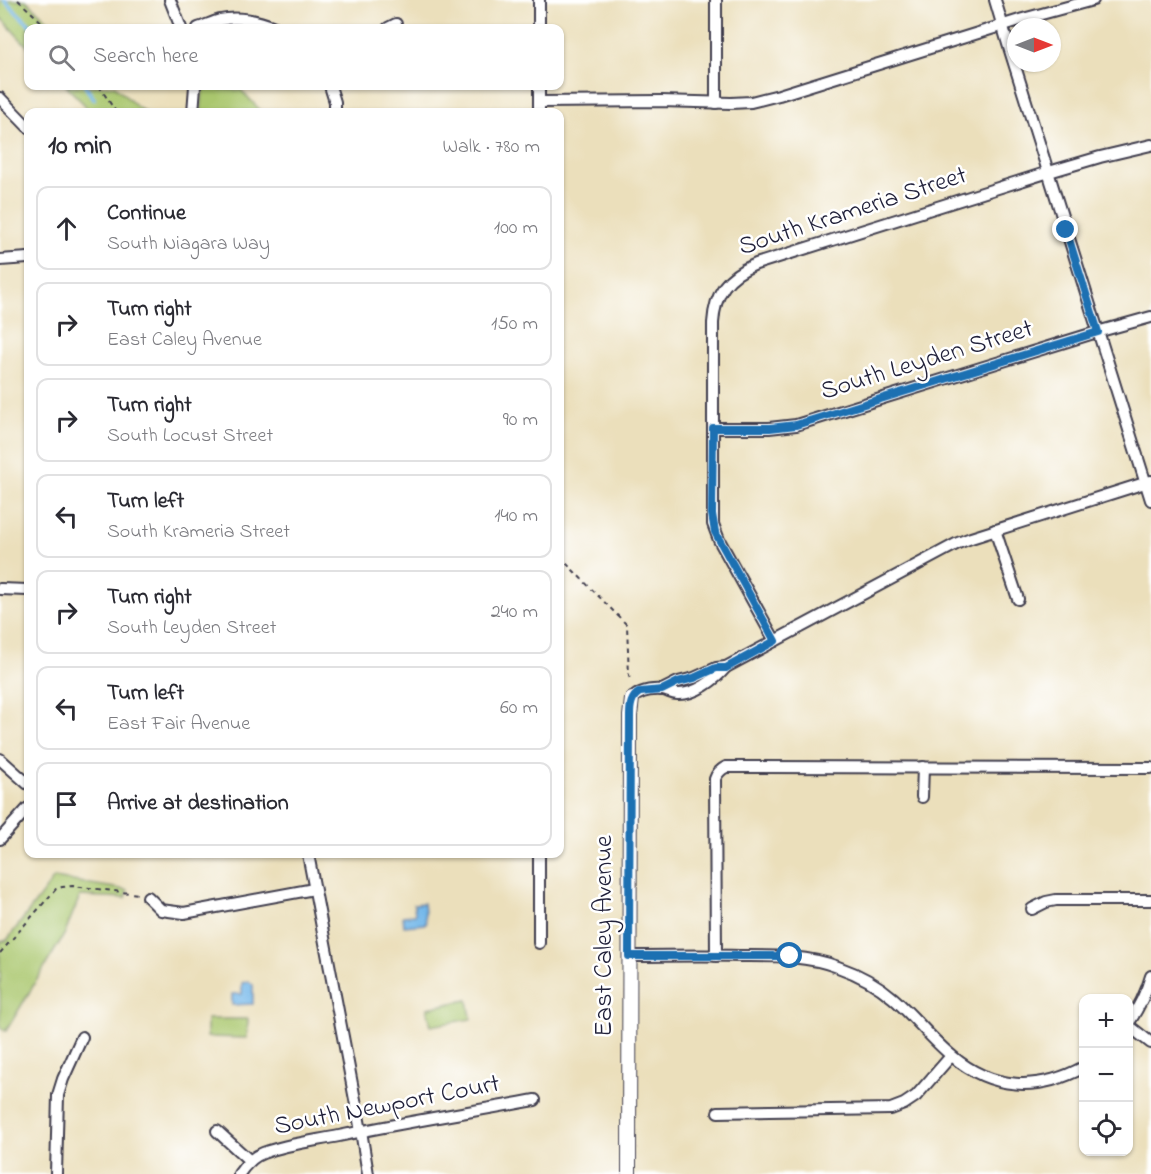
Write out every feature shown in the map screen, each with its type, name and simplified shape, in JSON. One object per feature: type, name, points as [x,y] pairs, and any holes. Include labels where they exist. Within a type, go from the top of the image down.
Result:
[{"type":"street","points":[[170,0],[179,24]]},
{"type":"street","points":[[539,0],[539,24]]},
{"type":"street","points":[[716,0],[716,103]]},
{"type":"street","points":[[995,0],[1098,332],[1148,482],[1151,501]]},
{"type":"street","points":[[539,90],[539,107],[661,101],[741,103],[762,100],[1094,0]]},
{"type":"street","points":[[209,24],[233,19],[264,24]]},
{"type":"street","points":[[193,108],[195,90]]},
{"type":"street","points":[[331,90],[335,108]]},
{"type":"street","points":[[0,98],[24,123]]},
{"type":"street","name":"South Krameria Street","points":[[775,641],[715,532],[712,514],[714,309],[724,285],[738,272],[756,264],[1048,172],[1151,145]]},
{"type":"street","points":[[0,260],[24,258]]},
{"type":"street","name":"South Leyden Street","points":[[713,428],[770,428],[796,425],[1151,317]]},
{"type":"street","points":[[632,699],[637,693],[662,690],[716,668],[726,668],[958,543],[1148,482]]},
{"type":"street","points":[[994,530],[1017,599]]},
{"type":"street","points":[[0,589],[24,590]]},
{"type":"street","name":"East Caley Avenue","points":[[628,1174],[630,716],[632,699]]},
{"type":"street","points":[[0,759],[24,780]]},
{"type":"street","points":[[716,956],[715,779],[721,769],[726,767],[1151,768]]},
{"type":"street","points":[[922,797],[923,767]]},
{"type":"street","points":[[0,839],[24,812]]},
{"type":"street","points":[[309,858],[362,1131],[368,1174]]},
{"type":"street","points":[[539,858],[539,943]]},
{"type":"street","points":[[148,897],[161,910],[184,913],[314,890]]},
{"type":"street","points":[[1032,909],[1056,900],[1151,900]]},
{"type":"street","points":[[629,956],[790,956],[818,960],[864,978],[894,999],[951,1056],[970,1070],[1005,1083],[1036,1084],[1070,1075],[1079,1069]]},
{"type":"street","points":[[1133,1015],[1146,992],[1151,976]]},
{"type":"street","points":[[1133,1028],[1151,1043]]},
{"type":"street","points":[[56,1174],[58,1095],[82,1037]]},
{"type":"street","points":[[718,1112],[891,1109],[916,1096],[951,1056]]},
{"type":"street","name":"South Newport Court","points":[[239,1174],[250,1161],[263,1153],[286,1147],[535,1100]]},
{"type":"street","name":"South Newport Court","points":[[217,1131],[250,1161]]},
{"type":"path","points":[[18,0],[44,24]]},
{"type":"path","points":[[102,90],[113,108]]},
{"type":"path","points":[[564,561],[627,625],[631,682]]},
{"type":"path","points":[[0,953],[54,891],[62,887],[132,892],[148,897]]},
{"type":"green space","points":[[0,0],[26,0],[52,24],[24,24],[24,43],[0,17]]},
{"type":"green space","points":[[70,90],[119,90],[138,108],[86,108]]},
{"type":"green space","points":[[203,90],[241,90],[258,108],[201,108]]},
{"type":"green space","points":[[54,878],[128,890],[126,898],[80,896],[64,935],[6,1031],[0,1028],[0,942],[7,940]]},
{"type":"green space","points":[[468,1000],[471,1019],[431,1026],[427,1008]]},
{"type":"green space","points":[[207,1019],[248,1019],[247,1038],[207,1037]]},
{"type":"water","points":[[424,903],[426,924],[404,926],[403,916],[415,915],[414,904]]},
{"type":"water","points":[[248,981],[253,985],[253,1004],[232,1005],[232,994],[242,994],[242,983]]},
{"type":"waterway","points":[[4,0],[29,24]]},
{"type":"waterway","points":[[88,90],[94,99]]},
{"type":"route","points":[[790,956],[629,956],[630,709],[632,699],[640,692],[662,690],[716,668],[726,668],[775,641],[715,532],[712,514],[713,428],[770,428],[796,425],[1098,332],[1066,230]]}]
